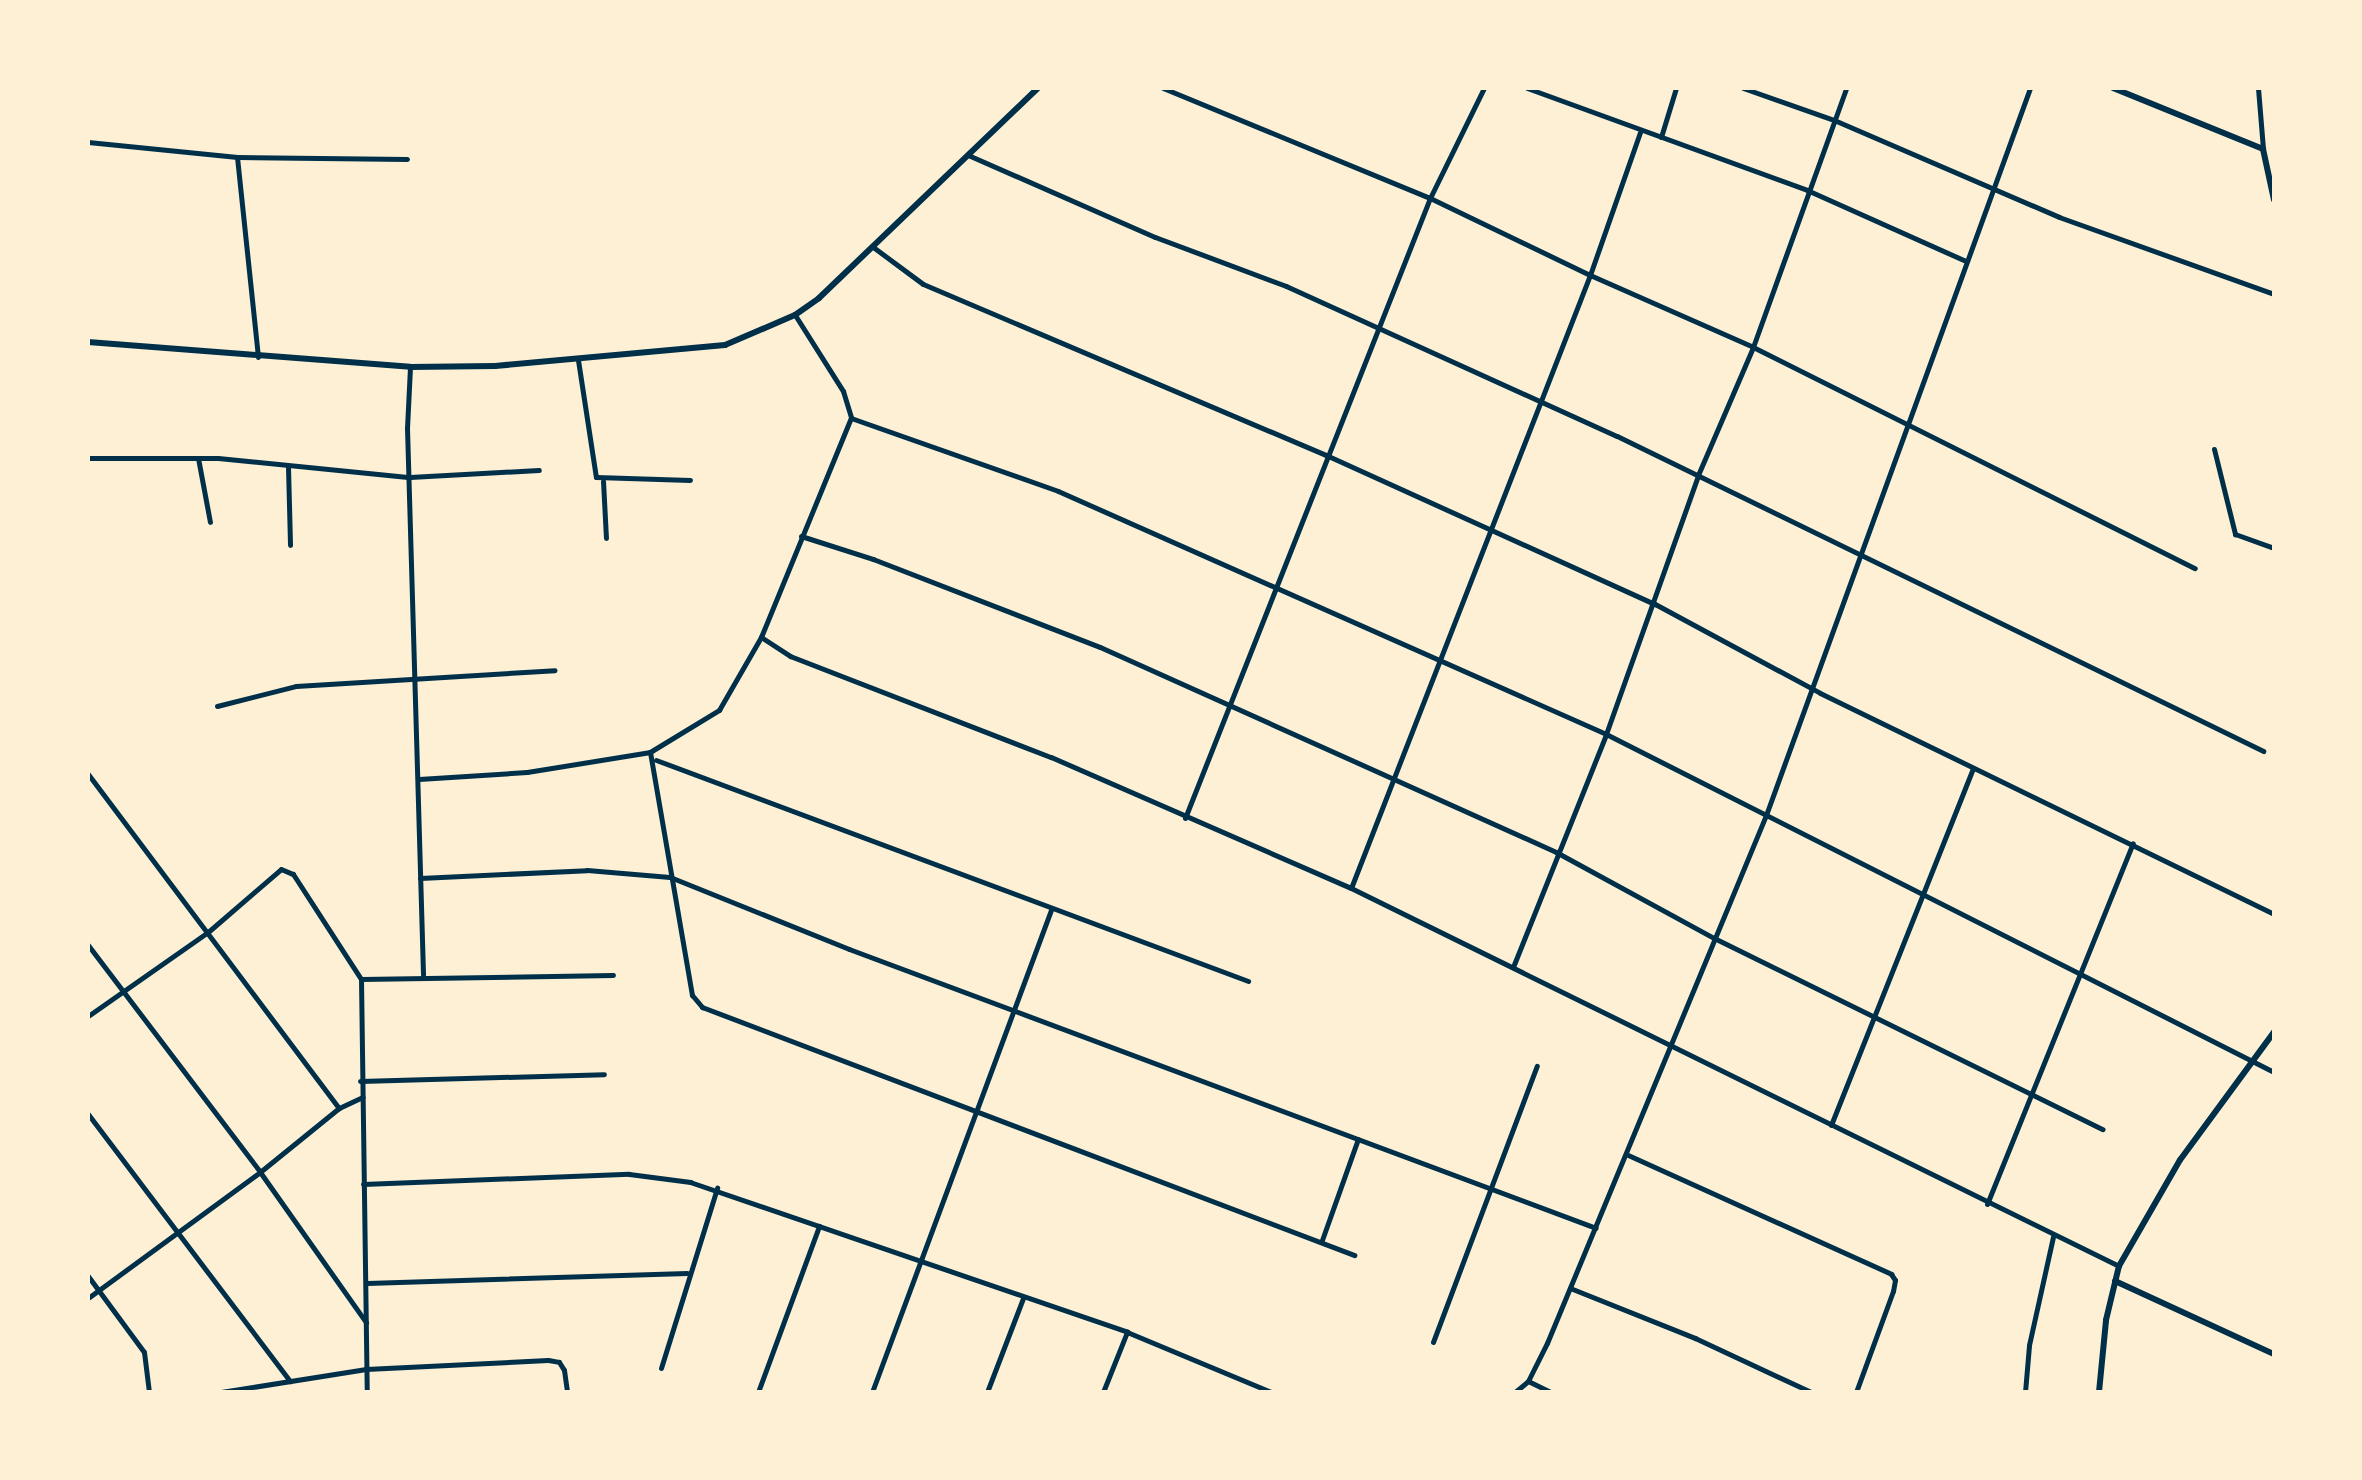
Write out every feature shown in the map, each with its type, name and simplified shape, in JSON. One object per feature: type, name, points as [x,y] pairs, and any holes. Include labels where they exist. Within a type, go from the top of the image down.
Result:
[{"type":"street","points":[[88,342],[410,367],[578,360],[725,345],[796,315],[839,281],[1038,88]]},
{"type":"street","points":[[1163,88],[1430,198],[1590,276],[1753,346],[2195,568]]},
{"type":"street","points":[[1186,818],[1430,198],[1484,88]]},
{"type":"street","points":[[1527,88],[1807,190],[1966,261]]},
{"type":"street","points":[[1661,138],[1676,88]]},
{"type":"street","points":[[1744,88],[1834,120],[1995,190],[2160,255],[2274,294]]},
{"type":"street","points":[[1513,967],[1655,604],[1698,475],[1753,346],[1846,88]]},
{"type":"street","points":[[1515,1392],[1528,1382],[1628,1155],[1670,1042],[1766,815],[2030,88]]},
{"type":"street","points":[[2113,88],[2263,149]]},
{"type":"street","points":[[2258,88],[2263,149],[2274,200]]},
{"type":"street","points":[[1351,888],[1590,276],[1640,132]]},
{"type":"street","points":[[88,142],[236,158],[408,159]]},
{"type":"street","points":[[968,155],[1155,237],[1286,286],[1698,475],[2263,751]]},
{"type":"street","points":[[236,158],[258,357]]},
{"type":"street","points":[[873,247],[923,284],[1326,455],[1490,533],[1655,604],[1972,768],[2274,914]]},
{"type":"street","points":[[419,780],[527,772],[650,752],[719,710],[760,637],[851,418],[843,391],[796,315]]},
{"type":"street","points":[[578,360],[600,480],[606,538]]},
{"type":"street","points":[[410,367],[422,975]]},
{"type":"street","points":[[851,418],[1058,491],[1606,734],[2274,1072]]},
{"type":"street","points":[[2214,450],[2235,534],[2274,548]]},
{"type":"street","points":[[88,458],[198,458],[410,477],[539,470]]},
{"type":"street","points":[[198,458],[210,522]]},
{"type":"street","points":[[288,466],[290,545]]},
{"type":"street","points":[[600,480],[690,480]]},
{"type":"street","points":[[801,536],[1048,626],[1556,852],[1714,938],[2103,1129]]},
{"type":"street","points":[[760,637],[790,656],[1051,757],[1351,888],[1670,1042],[2053,1237],[2119,1266]]},
{"type":"street","points":[[217,706],[296,686],[555,670]]},
{"type":"street","points":[[650,752],[692,994],[709,1010],[1354,1255]]},
{"type":"street","points":[[654,760],[1248,981]]},
{"type":"street","points":[[1831,1125],[1972,768]]},
{"type":"street","points":[[88,774],[339,1108]]},
{"type":"street","points":[[1987,1204],[2133,843]]},
{"type":"street","points":[[88,1016],[208,932],[285,869],[293,874],[362,979],[360,1081],[367,1392]]},
{"type":"street","points":[[420,878],[587,870],[670,877],[1016,1012],[1596,1228]]},
{"type":"street","points":[[872,1392],[1051,910]]},
{"type":"street","points":[[88,945],[260,1172],[366,1322]]},
{"type":"street","points":[[362,979],[422,975],[613,975]]},
{"type":"street","points":[[2099,1392],[2119,1266],[2180,1160],[2274,1032]]},
{"type":"street","points":[[1434,1342],[1537,1066]]},
{"type":"street","points":[[360,1081],[604,1074]]},
{"type":"street","points":[[88,1298],[260,1172],[339,1108],[363,1096]]},
{"type":"street","points":[[88,1114],[180,1230],[290,1380]]},
{"type":"street","points":[[1322,1240],[1358,1139]]},
{"type":"street","points":[[1628,1155],[1891,1274],[1895,1280],[1893,1291],[1856,1392]]},
{"type":"street","points":[[364,1184],[629,1174],[717,1188],[1127,1332],[1272,1392]]},
{"type":"street","points":[[661,1368],[687,1273],[717,1188]]},
{"type":"street","points":[[758,1392],[819,1226]]},
{"type":"street","points":[[2025,1392],[2029,1345],[2053,1237]]},
{"type":"street","points":[[367,1282],[687,1273]]},
{"type":"street","points":[[88,1276],[144,1352],[150,1392]]},
{"type":"street","points":[[2114,1281],[2274,1354]]},
{"type":"street","points":[[1570,1288],[1696,1338],[1812,1392]]},
{"type":"street","points":[[987,1392],[1023,1298]]},
{"type":"street","points":[[1104,1392],[1127,1332]]},
{"type":"street","points":[[221,1392],[366,1369],[548,1360],[559,1362],[564,1370],[567,1392]]},
{"type":"street","points":[[1528,1382],[1551,1392]]}]
